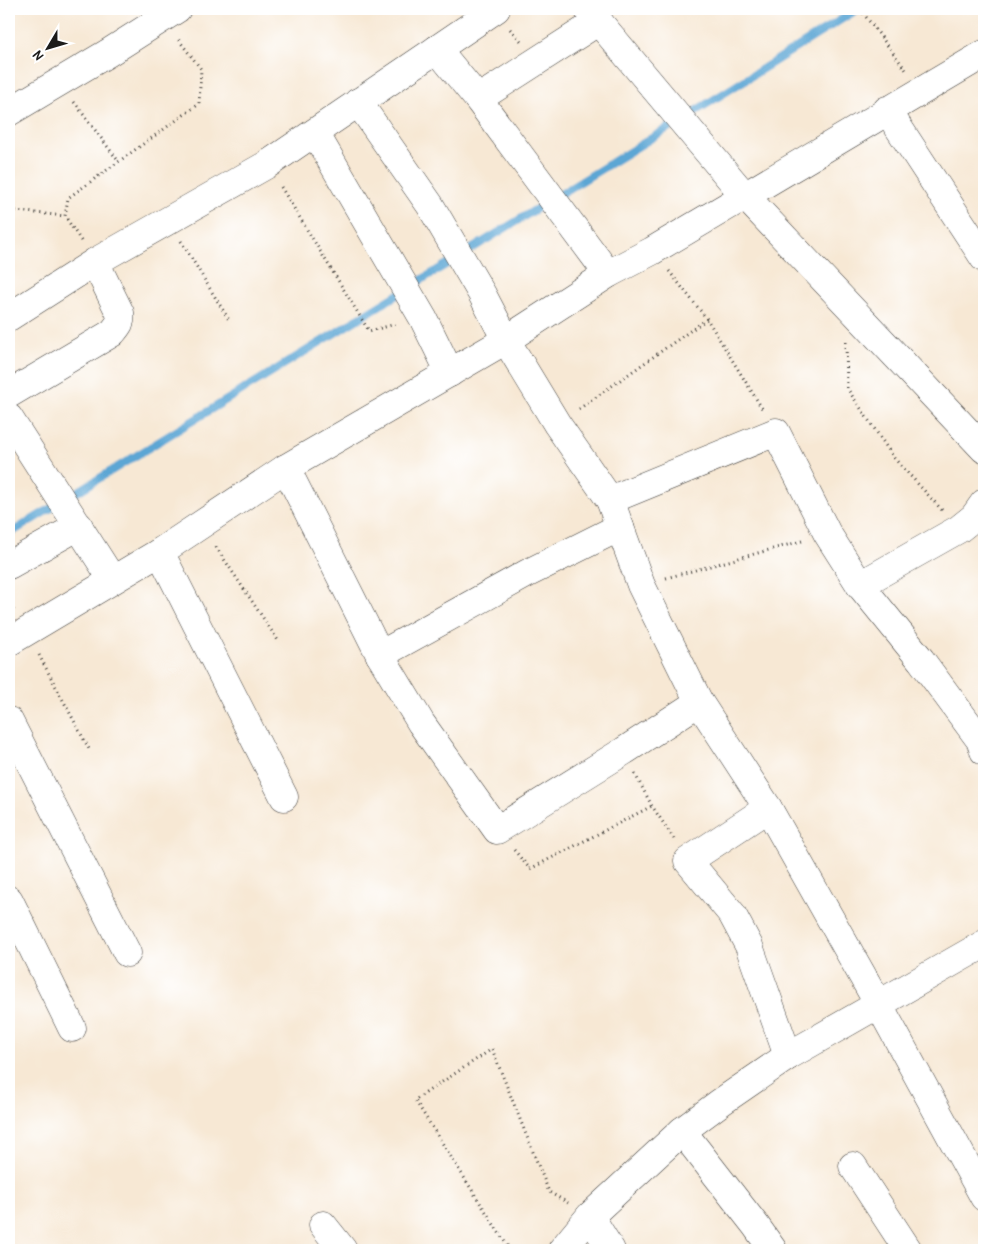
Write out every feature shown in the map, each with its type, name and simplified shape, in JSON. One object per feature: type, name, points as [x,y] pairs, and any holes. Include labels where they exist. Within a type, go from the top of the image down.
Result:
[{"type":"street","points":[[9,316],[94,262],[169,222],[268,164],[494,10]]},
{"type":"street","points":[[9,112],[169,14]]},
{"type":"street","points":[[478,99],[538,60],[593,15],[744,195],[984,449]]},
{"type":"street","points":[[437,49],[478,99],[608,274]]},
{"type":"street","points":[[17,637],[160,552],[286,468],[506,340],[608,274],[652,251],[984,54]]},
{"type":"street","points":[[358,102],[430,205],[482,294],[506,340],[557,424],[610,500],[641,584],[699,702],[768,808],[879,1004],[984,1197]]},
{"type":"street","points":[[887,110],[984,258]]},
{"type":"street","points":[[315,133],[423,318],[450,373]]},
{"type":"street","points":[[9,394],[112,332],[120,324],[120,313],[94,262]]},
{"type":"street","points":[[9,418],[112,579]]},
{"type":"street","points":[[610,500],[776,432],[828,533],[860,585],[921,660],[980,740],[984,751]]},
{"type":"street","points":[[286,468],[380,655],[421,723],[497,830],[699,702]]},
{"type":"street","points":[[860,585],[959,529],[974,516],[984,503]]},
{"type":"street","points":[[9,565],[78,526]]},
{"type":"street","points":[[380,655],[528,573],[620,527]]},
{"type":"street","points":[[160,552],[284,798]]},
{"type":"street","points":[[9,721],[127,953]]},
{"type":"street","points":[[768,808],[688,861],[732,914],[749,946],[788,1056]]},
{"type":"street","points":[[9,900],[72,1028]]},
{"type":"street","points":[[562,1250],[590,1216],[682,1131],[788,1056],[984,944]]},
{"type":"street","points":[[682,1131],[773,1250]]},
{"type":"street","points":[[853,1166],[908,1250]]},
{"type":"street","points":[[590,1216],[611,1250]]},
{"type":"street","points":[[323,1226],[343,1250]]},
{"type":"path","points":[[860,9],[922,90]]},
{"type":"path","points":[[494,10],[538,60]]},
{"type":"path","points":[[9,203],[16,211],[65,216],[68,198],[199,104],[201,69],[169,14]]},
{"type":"path","points":[[58,82],[119,162]]},
{"type":"path","points":[[268,164],[370,331],[423,318]]},
{"type":"path","points":[[169,222],[229,320]]},
{"type":"path","points":[[652,251],[708,319],[776,432]]},
{"type":"path","points":[[844,301],[847,388],[894,458],[959,529]]},
{"type":"path","points":[[557,424],[708,319]]},
{"type":"path","points":[[202,525],[279,642]]},
{"type":"path","points":[[641,584],[791,545],[828,533]]},
{"type":"path","points":[[17,637],[89,749]]},
{"type":"path","points":[[624,751],[652,806],[688,861]]},
{"type":"path","points":[[497,830],[530,869],[652,806]]},
{"type":"path","points":[[510,1250],[415,1100],[492,1049],[549,1192],[590,1216]]},
{"type":"waterway","points":[[686,117],[858,9]]},
{"type":"waterway","points":[[9,534],[676,123]]}]
